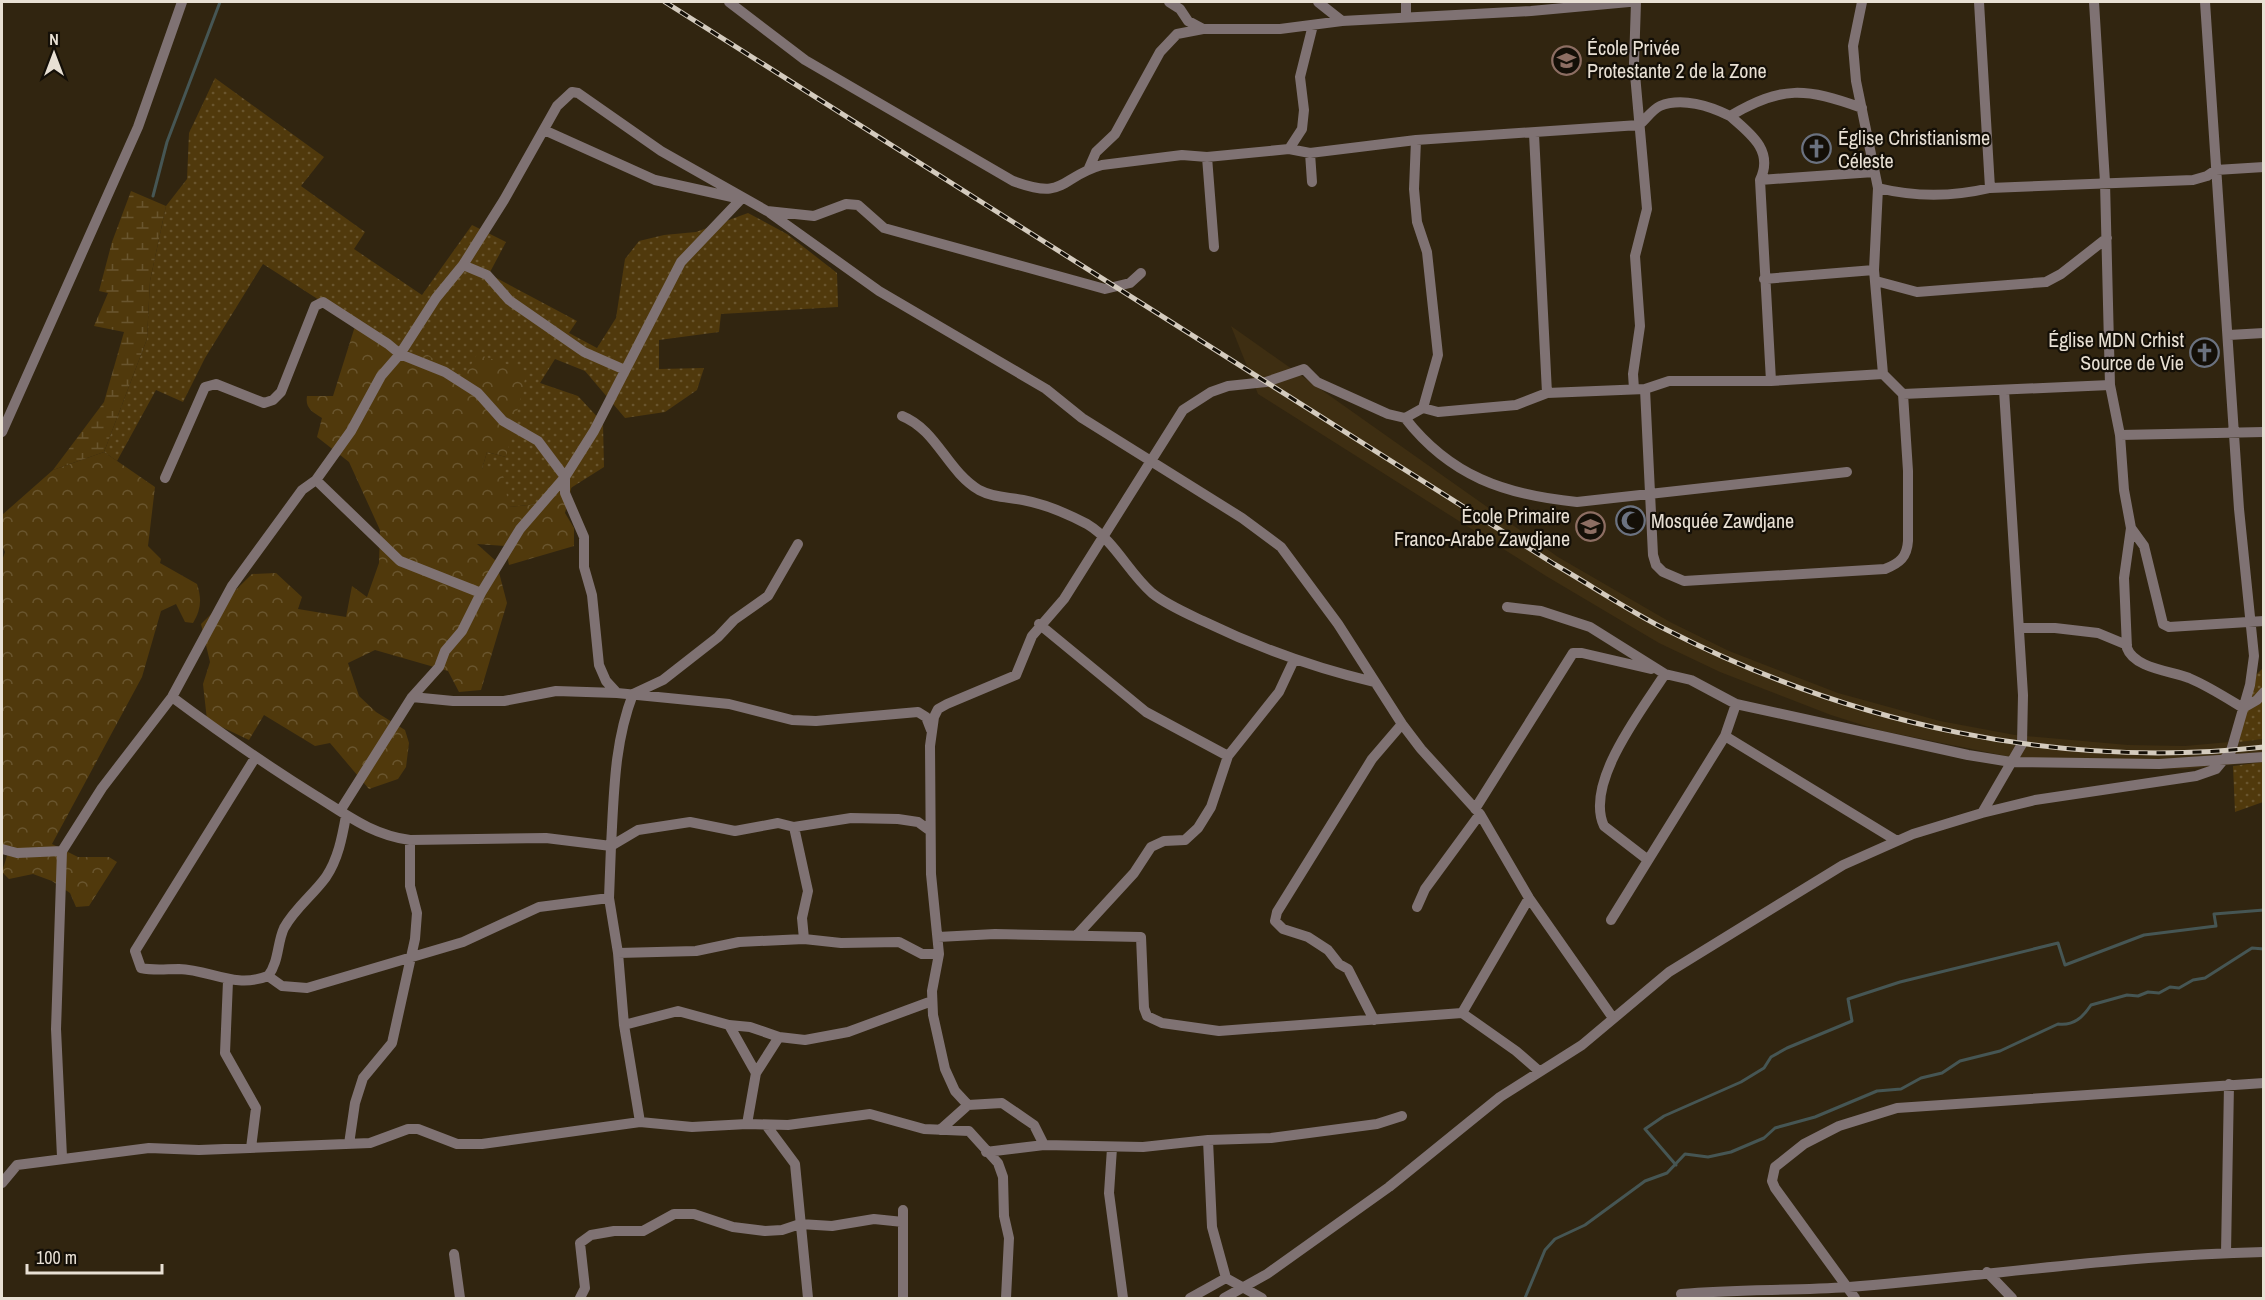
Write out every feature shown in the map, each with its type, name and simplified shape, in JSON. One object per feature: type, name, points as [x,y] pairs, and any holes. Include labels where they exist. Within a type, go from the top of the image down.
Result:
[{"type":"street","points":[[2,432],[138,127],[182,2]]},
{"type":"street","points":[[729,2],[805,60],[1013,181],[1035,189],[1058,188],[1089,168],[1182,155],[1207,157],[1289,149],[1310,153],[1416,140],[1534,134],[1639,125],[1659,106],[1681,103],[1711,107],[1730,116],[1752,135],[1765,154],[1765,169],[1760,180],[1771,381]]},
{"type":"street","points":[[1169,2],[1180,9],[1188,21],[1203,29]]},
{"type":"street","points":[[1318,2],[1342,21]]},
{"type":"street","points":[[1406,2],[1406,16]]},
{"type":"street","points":[[1089,168],[1096,153],[1115,134],[1160,52],[1177,34],[1203,29],[1280,29],[1342,21],[1528,6],[1629,2]]},
{"type":"street","points":[[1636,2],[1634,63],[1647,209],[1635,255],[1640,326],[1633,374],[1639,389],[1650,493],[1653,555],[1656,565],[1671,577],[1702,581],[1885,569],[1895,565],[1907,551],[1908,471],[1903,394],[1883,374],[1875,275],[1878,188],[1856,81],[1853,46],[1862,2]]},
{"type":"street","points":[[1979,2],[1990,188]]},
{"type":"street","points":[[2094,2],[2105,182],[2110,385],[2120,435],[2124,490],[2131,528],[2124,578],[2128,652],[2149,666],[2188,678],[2242,708]]},
{"type":"street","points":[[1224,1299],[1243,1285],[1266,1274],[1389,1187],[1500,1097],[1581,1045],[1669,972],[1843,865],[1897,841],[1982,813],[2035,800],[2196,776],[2216,769],[2224,761],[2231,751],[2254,656],[2235,431],[2205,2]]},
{"type":"street","points":[[1289,149],[1302,129],[1304,110],[1299,77],[1312,25]]},
{"type":"street","points":[[62,1157],[56,1029],[62,851],[102,788],[172,698],[232,586],[302,490],[316,480],[351,431],[381,376],[400,354],[436,298],[463,265],[544,130],[566,96],[572,92],[578,93],[661,152],[767,211],[879,291],[1046,389],[1082,418],[1242,518],[1281,547],[1338,624],[1402,724],[1477,812],[1529,898],[1614,1018]]},
{"type":"street","points":[[1730,116],[1750,104],[1782,92],[1821,93],[1862,108]]},
{"type":"street","points":[[544,130],[656,180],[741,198]]},
{"type":"street","points":[[1534,134],[1547,393]]},
{"type":"street","points":[[1416,140],[1414,189],[1417,222],[1427,252],[1438,355],[1424,408]]},
{"type":"street","points":[[1310,153],[1312,182]]},
{"type":"street","points":[[1207,157],[1214,247]]},
{"type":"street","points":[[1878,188],[1928,195],[1964,194],[1990,188],[2193,180],[2207,176],[2216,170],[2264,167]]},
{"type":"street","points":[[1760,180],[1874,172]]},
{"type":"street","points":[[268,976],[273,970],[284,929],[299,907],[325,879],[336,860],[343,813],[412,697],[439,667],[445,651],[462,632],[481,593],[520,529],[565,477],[594,431],[681,262],[741,198]]},
{"type":"street","points":[[767,211],[814,216],[846,204],[858,205],[884,228],[1105,289],[1130,283],[1141,273]]},
{"type":"street","points":[[1764,279],[1875,275],[1917,292],[2046,282],[2061,274],[2107,238]]},
{"type":"street","points":[[463,265],[487,275],[509,300],[548,324],[584,352],[625,370]]},
{"type":"street","points":[[165,478],[205,387],[216,384],[264,403],[273,400],[281,392],[319,302],[323,302],[400,354],[445,372],[478,393],[502,421],[538,441],[565,477],[565,493],[584,537],[584,567],[592,595],[599,665],[606,681],[617,693]]},
{"type":"street","points":[[2229,335],[2264,333]]},
{"type":"street","points":[[412,697],[453,701],[504,701],[556,691],[617,693],[729,704],[792,720],[816,721],[938,710],[1016,675],[1039,624],[1058,608],[1151,463],[1175,421],[1196,402],[1228,386],[1266,382],[1304,369],[1317,382],[1388,414],[1404,418],[1426,444],[1470,475],[1518,493],[1577,501],[1847,472]]},
{"type":"street","points":[[1404,418],[1424,408],[1438,412],[1516,405],[1547,393],[1639,389],[1669,381],[1771,381],[1883,374]]},
{"type":"street","points":[[1903,394],[2110,385]]},
{"type":"street","points":[[1982,813],[2022,744],[2023,695],[2004,390]]},
{"type":"street","points":[[902,416],[917,422],[957,473],[980,489],[1002,499],[1023,500],[1086,524],[1104,537],[1153,594],[1177,609],[1246,642],[1294,660],[1374,682]]},
{"type":"street","points":[[2120,435],[2264,432]]},
{"type":"street","points":[[316,480],[400,561],[481,593]]},
{"type":"street","points":[[2131,528],[2144,546],[2163,624],[2169,627],[2264,621]]},
{"type":"street","points":[[640,1122],[624,1025],[618,953],[609,898],[616,757],[623,719],[633,694],[663,680],[718,637],[734,620],[768,596],[798,544]]},
{"type":"street","points":[[1508,607],[1541,610],[1590,627],[1661,671]]},
{"type":"street","points":[[1039,624],[1146,712],[1228,756]]},
{"type":"street","points":[[2019,628],[2055,628],[2098,633],[2127,645]]},
{"type":"street","points":[[1417,907],[1425,889],[1477,812],[1573,653],[1661,671],[1691,680],[1736,704],[1893,740],[2011,762],[2159,764],[2264,757]]},
{"type":"street","points":[[1077,935],[1134,873],[1151,847],[1164,841],[1185,840],[1192,835],[1211,807],[1228,756],[1279,692],[1294,660]]},
{"type":"street","points":[[1648,860],[1604,826],[1601,819],[1600,790],[1615,754],[1661,671]]},
{"type":"street","points":[[2242,708],[2257,700],[2264,692]]},
{"type":"street","points":[[172,698],[255,758],[372,831],[410,840],[546,838],[610,846],[638,830],[690,822],[735,831],[778,823],[794,827],[851,818],[898,819],[918,822],[929,830]]},
{"type":"street","points":[[1611,920],[1725,736],[1736,704]]},
{"type":"street","points":[[938,710],[931,730],[929,830],[939,954],[932,1001],[945,1069],[955,1091],[968,1105]]},
{"type":"street","points":[[918,712],[926,717],[931,730]]},
{"type":"street","points":[[1374,1020],[1356,982],[1328,950],[1308,937],[1283,928],[1275,921],[1277,912],[1372,759],[1402,724]]},
{"type":"street","points":[[1725,736],[1897,841]]},
{"type":"street","points":[[255,758],[135,951],[141,968],[160,972],[178,969],[228,981],[268,976],[282,986],[307,988],[463,942],[539,907],[609,898]]},
{"type":"street","points":[[794,827],[808,891],[802,918],[804,939]]},
{"type":"street","points":[[349,1144],[355,1103],[363,1078],[392,1043],[408,959],[415,939],[417,913],[410,886],[410,840]]},
{"type":"street","points":[[2,849],[16,853],[62,851]]},
{"type":"street","points":[[1462,1013],[1529,898]]},
{"type":"street","points":[[938,937],[995,934],[1141,937],[1144,1008],[1147,1016],[1162,1023],[1219,1031],[1462,1013],[1516,1051],[1539,1071]]},
{"type":"street","points":[[618,953],[696,951],[739,942],[804,939],[841,943],[899,942],[922,954],[939,954]]},
{"type":"street","points":[[228,981],[225,1053],[256,1108],[251,1148]]},
{"type":"street","points":[[624,1025],[678,1011],[729,1025],[750,1027],[779,1037],[805,1040],[823,1039],[886,1020],[932,1001]]},
{"type":"street","points":[[729,1025],[756,1073]]},
{"type":"street","points":[[747,1124],[756,1073],[779,1037]]},
{"type":"street","points":[[1856,1299],[1772,1181],[1775,1167],[1781,1161],[1820,1134],[1897,1108],[2264,1083]]},
{"type":"street","points":[[2226,1252],[2229,1084]]},
{"type":"street","points":[[940,1130],[968,1105],[995,1102],[1008,1106],[1034,1125],[1044,1145]]},
{"type":"street","points":[[2,1183],[17,1165],[62,1157],[102,1155],[149,1148],[200,1150],[370,1143],[408,1129],[418,1129],[457,1144],[482,1144],[640,1122],[692,1127],[766,1125],[833,1121],[870,1114],[924,1130],[969,1131],[998,1163],[1004,1177],[1004,1216],[1009,1238],[1006,1299]]},
{"type":"street","points":[[986,1152],[1044,1145],[1112,1148],[1315,1134],[1377,1124],[1402,1116]]},
{"type":"street","points":[[766,1125],[795,1164],[808,1299]]},
{"type":"street","points":[[1208,1140],[1212,1227],[1227,1278],[1243,1285],[1262,1299]]},
{"type":"street","points":[[1112,1148],[1109,1193],[1122,1299]]},
{"type":"street","points":[[903,1210],[903,1299]]},
{"type":"street","points":[[580,1299],[585,1288],[580,1243],[591,1235],[614,1231],[643,1231],[674,1215],[694,1214],[733,1227],[765,1231],[800,1224],[832,1226],[874,1219],[903,1222]]},
{"type":"street","points":[[1681,1294],[1737,1289],[1848,1287],[1987,1272],[2226,1252],[2264,1251]]},
{"type":"street","points":[[454,1254],[460,1299]]},
{"type":"street","points":[[1987,1272],[2012,1299]]},
{"type":"street","points":[[1190,1299],[1227,1278]]},
{"type":"shaded area","points":[[1231,326],[1558,557],[1670,622],[1729,651],[1838,693],[1940,721],[2015,735],[2128,745],[2185,746],[2263,739],[2263,762],[2186,769],[2127,768],[2011,757],[1878,730],[1831,715],[1720,672],[1659,643],[1546,576],[1258,394]]},
{"type":"green space","points":[[215,78],[324,157],[301,186],[365,232],[354,249],[422,295],[472,225],[506,242],[489,274],[577,321],[569,333],[597,348],[616,318],[625,259],[639,241],[664,235],[696,232],[748,213],[787,234],[837,273],[838,307],[721,314],[719,332],[659,340],[659,369],[704,368],[697,390],[665,412],[625,418],[585,371],[555,359],[540,383],[578,396],[603,423],[604,467],[547,503],[509,507],[482,469],[487,452],[506,457],[463,380],[405,355],[263,264],[205,358],[183,402],[156,390],[117,461],[104,452],[147,339],[150,281],[166,206],[187,179],[189,133]]},
{"type":"green space","points":[[131,191],[166,206],[150,281],[147,339],[104,452],[53,470],[104,402],[124,332],[94,326],[108,293],[99,291],[112,242]]},
{"type":"green space","points":[[356,323],[405,355],[422,351],[463,379],[477,354],[527,371],[506,457],[487,452],[482,469],[502,469],[509,507],[547,503],[572,485],[565,513],[574,528],[574,546],[509,565],[505,546],[477,544],[496,561],[507,603],[481,690],[459,692],[448,671],[375,650],[348,663],[359,696],[376,712],[405,730],[409,743],[406,767],[398,779],[369,789],[330,743],[315,746],[264,715],[249,740],[207,720],[203,684],[210,662],[201,624],[252,574],[276,573],[302,597],[298,609],[346,617],[352,586],[367,597],[379,563],[380,530],[349,462],[317,437],[322,418],[315,414],[307,404],[307,396],[333,396]]},
{"type":"green space","points":[[104,452],[155,487],[148,546],[161,559],[160,563],[197,584],[200,604],[193,623],[185,622],[176,604],[161,611],[142,677],[52,844],[78,857],[109,857],[117,862],[89,906],[76,907],[70,893],[52,881],[33,874],[9,879],[2,872],[9,849],[2,847],[2,561],[5,552],[2,545],[2,515],[53,470]]},
{"type":"green space","points":[[2263,668],[2263,739],[2231,743],[2247,684]]},
{"type":"green space","points":[[2263,762],[2263,802],[2235,812],[2233,766]]},
{"type":"waterway","points":[[153,196],[167,142],[220,2]]},
{"type":"waterway","points":[[1676,1165],[1645,1129],[1664,1116],[1741,1082],[1764,1068],[1771,1057],[1787,1048],[1852,1021],[1848,999],[1900,982],[2058,943],[2065,965],[2144,935],[2216,926],[2214,914],[2264,910]]},
{"type":"waterway","points":[[1525,1298],[1545,1250],[1555,1239],[1585,1225],[1645,1181],[1667,1173],[1685,1154],[1708,1157],[1731,1152],[1764,1138],[1775,1128],[1815,1117],[1877,1091],[1901,1089],[1921,1078],[1942,1073],[1960,1061],[2000,1051],[2058,1024],[2069,1024],[2081,1017],[2091,1005],[2127,995],[2138,996],[2148,992],[2159,993],[2170,987],[2179,988],[2193,980],[2205,978],[2252,948],[2264,949]]},
{"type":"railway","points":[[665,2],[1554,564],[1653,623],[1737,663],[1809,691],[1882,714],[1957,732],[2033,745],[2110,752],[2187,752],[2264,747]]},
{"type":"place","name":"École Privée Protestante 2 de la Zone","points":[[1566,60]]},
{"type":"place","name":"Église Christianisme Céleste","points":[[1817,149]]},
{"type":"place","name":"Église MDN Crhist Source de Vie","points":[[2205,352]]},
{"type":"place","name":"Mosquée Zawdjane","points":[[1630,521]]},
{"type":"place","name":"École Primaire Franco-Arabe Zawdjane","points":[[1591,527]]}]
